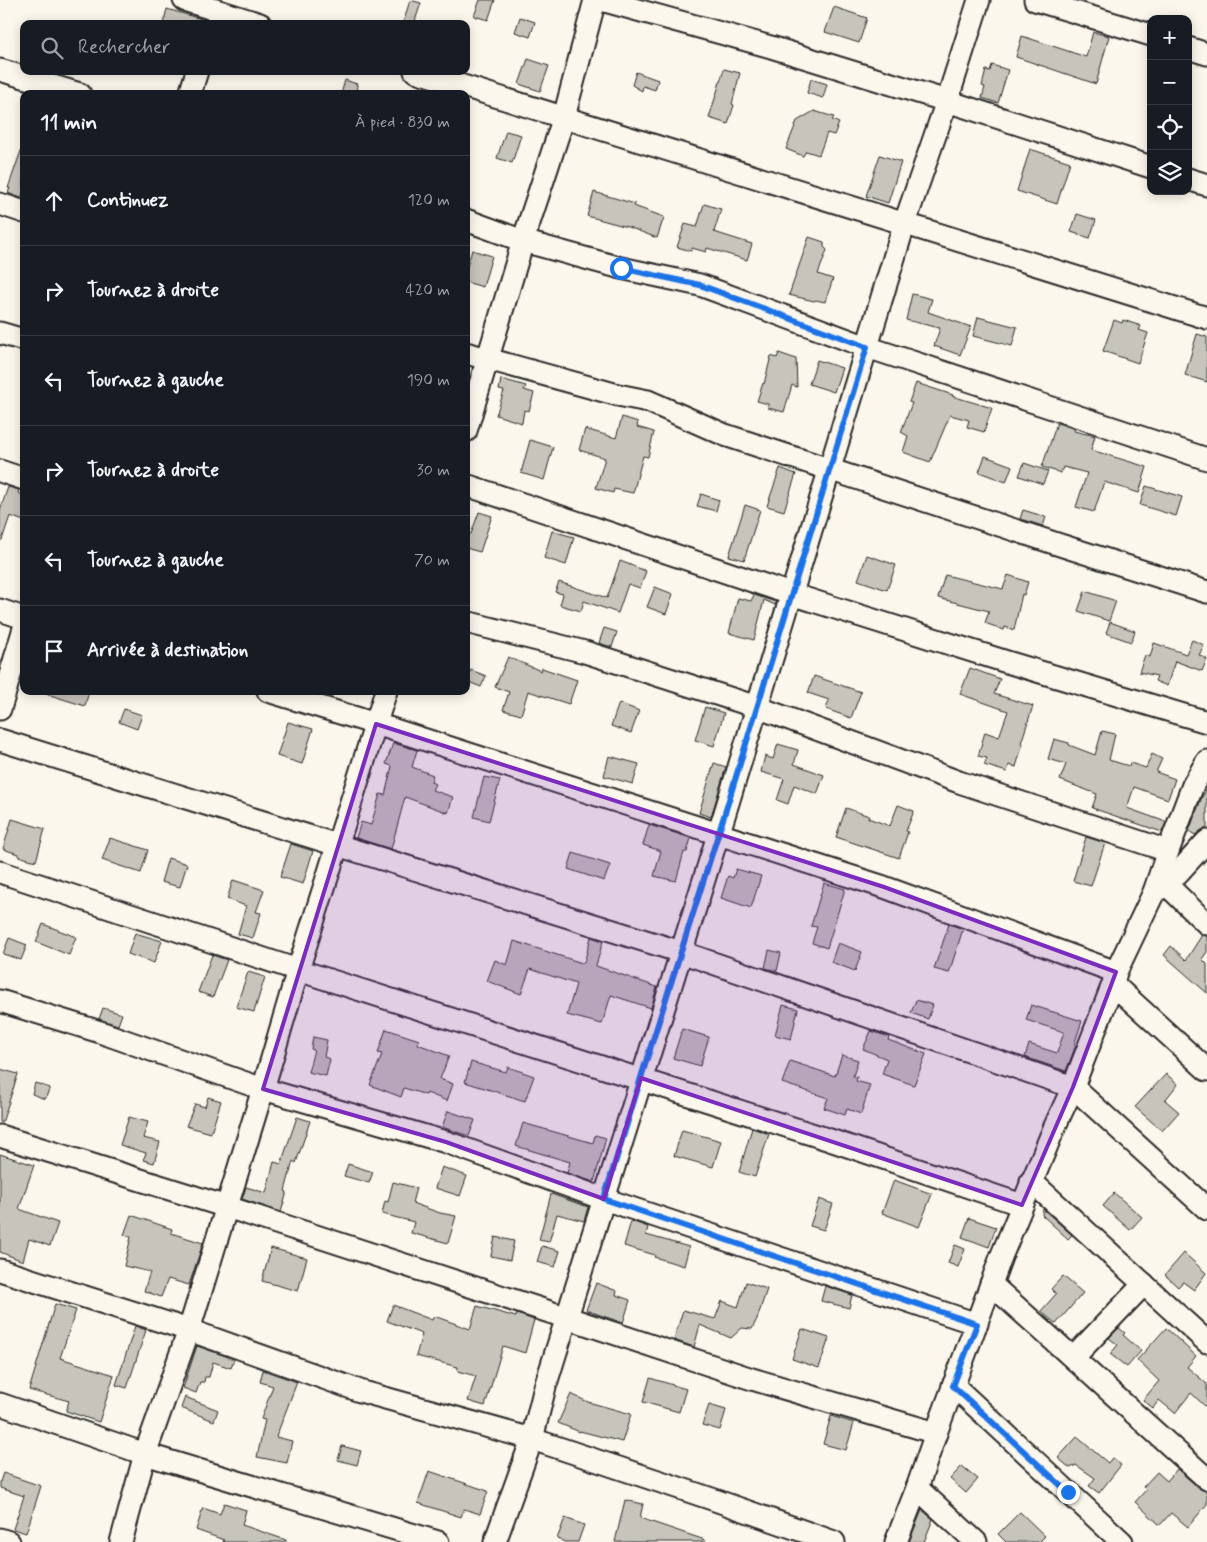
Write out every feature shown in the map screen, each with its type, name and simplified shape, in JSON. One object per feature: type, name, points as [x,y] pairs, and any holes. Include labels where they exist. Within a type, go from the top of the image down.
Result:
[{"type":"street","points":[[184,0],[246,20]]},
{"type":"street","points":[[470,417],[523,240],[564,117],[595,0]]},
{"type":"street","points":[[601,0],[771,47],[1147,166]]},
{"type":"street","points":[[495,1542],[532,1439],[545,1387],[757,707],[904,224],[947,101],[979,0]]},
{"type":"street","points":[[1036,0],[1147,34]]},
{"type":"street","points":[[1192,49],[1207,54]]},
{"type":"street","points":[[0,70],[67,90]]},
{"type":"street","points":[[191,90],[196,75]]},
{"type":"street","points":[[428,75],[1207,318]]},
{"type":"street","points":[[1192,180],[1207,185]]},
{"type":"street","points":[[0,204],[20,211]]},
{"type":"street","points":[[470,221],[523,240],[621,268],[700,285],[867,347],[1207,459]]},
{"type":"street","points":[[0,333],[20,339]]},
{"type":"street","points":[[470,353],[648,401],[725,435],[1207,592]]},
{"type":"street","points":[[0,471],[20,478]]},
{"type":"street","points":[[470,486],[791,594],[997,659],[1207,722]]},
{"type":"street","points":[[0,610],[20,617]]},
{"type":"street","points":[[470,623],[585,652],[757,707],[958,782],[1168,851]]},
{"type":"street","points":[[0,709],[20,642]]},
{"type":"street","points":[[281,695],[884,887],[1041,943],[1114,978],[1207,1070]]},
{"type":"street","points":[[121,1542],[145,1454],[189,1330],[298,970],[385,695]]},
{"type":"street","points":[[0,740],[681,952],[1073,1087],[1207,1209]]},
{"type":"street","points":[[1161,888],[1168,851],[1193,785],[1207,761]]},
{"type":"street","points":[[896,1542],[991,1284],[1022,1205],[1073,1087],[1114,978],[1161,888],[1207,841]]},
{"type":"street","points":[[0,872],[298,970],[641,1078],[1022,1205]]},
{"type":"street","points":[[1161,888],[1207,924]]},
{"type":"street","points":[[0,1001],[97,1031],[263,1089],[446,1142],[604,1199],[977,1324]]},
{"type":"street","points":[[0,1136],[227,1207],[752,1379],[936,1434]]},
{"type":"street","points":[[1032,1181],[1207,1342]]},
{"type":"street","points":[[0,1270],[189,1330],[360,1391],[532,1439],[834,1542]]},
{"type":"street","points":[[991,1284],[1207,1479]]},
{"type":"street","points":[[1074,1358],[1144,1284]]},
{"type":"street","points":[[953,1386],[1122,1542]]},
{"type":"street","points":[[0,1404],[145,1454],[438,1542]]},
{"type":"street","points":[[917,1488],[976,1542]]},
{"type":"street","points":[[0,1539],[9,1542]]},
{"type":"highlighted area","points":[[376,724],[884,887],[1116,972],[1073,1087],[1022,1205],[641,1078],[604,1199],[446,1142],[263,1089]]},
{"type":"building","points":[[410,0],[421,3],[415,20],[404,20]]},
{"type":"building","points":[[480,0],[495,0],[488,20],[474,16]]},
{"type":"building","points":[[834,7],[867,18],[859,43],[825,32]]},
{"type":"building","points":[[167,9],[205,20],[164,20]]},
{"type":"building","points":[[520,17],[535,22],[530,37],[515,32]]},
{"type":"building","points":[[1093,32],[1109,36],[1096,84],[1016,57],[1022,36],[1086,57]]},
{"type":"building","points":[[528,59],[549,66],[540,91],[519,84]]},
{"type":"building","points":[[992,65],[1008,70],[998,103],[982,98],[985,87],[982,86],[986,70],[990,71]]},
{"type":"building","points":[[724,69],[740,73],[728,124],[709,118]]},
{"type":"building","points":[[636,72],[658,80],[655,90],[643,86],[642,91],[632,85]]},
{"type":"building","points":[[811,79],[827,84],[823,98],[807,93]]},
{"type":"building","points":[[345,80],[357,84],[356,90],[342,90]]},
{"type":"building","points":[[814,111],[834,117],[832,120],[839,123],[834,135],[827,133],[819,155],[806,151],[803,156],[786,149],[797,121]]},
{"type":"building","points":[[506,131],[521,135],[512,163],[497,158]]},
{"type":"building","points":[[1030,149],[1070,162],[1057,204],[1017,191]]},
{"type":"building","points":[[20,154],[20,198],[8,193],[10,188],[8,188]]},
{"type":"building","points":[[880,155],[901,162],[888,203],[866,196]]},
{"type":"building","points":[[594,192],[635,204],[634,206],[664,217],[657,238],[631,228],[587,216]]},
{"type":"building","points":[[704,204],[721,209],[714,232],[752,244],[747,260],[707,248],[706,252],[692,248],[691,251],[677,247],[685,224],[697,227]]},
{"type":"building","points":[[1077,214],[1096,220],[1090,238],[1071,232]]},
{"type":"building","points":[[809,237],[824,242],[824,247],[827,250],[818,274],[833,279],[825,302],[789,295]]},
{"type":"building","points":[[472,250],[492,256],[483,287],[470,283],[470,257]]},
{"type":"building","points":[[912,294],[932,299],[928,312],[971,327],[960,355],[934,346],[940,328],[906,320]]},
{"type":"building","points":[[978,317],[1017,327],[1012,346],[973,336]]},
{"type":"building","points":[[1114,320],[1122,323],[1123,320],[1141,326],[1139,330],[1148,333],[1138,363],[1103,351]]},
{"type":"building","points":[[1197,334],[1207,337],[1207,382],[1185,375]]},
{"type":"building","points":[[779,353],[796,359],[797,387],[792,385],[784,412],[768,408],[768,404],[757,401],[764,384],[771,356],[777,358]]},
{"type":"building","points":[[817,360],[842,368],[834,392],[809,384]]},
{"type":"building","points":[[501,379],[526,386],[524,390],[534,393],[529,411],[524,410],[522,423],[496,415],[504,391],[499,390]]},
{"type":"building","points":[[916,383],[992,408],[984,432],[967,427],[969,420],[950,415],[930,462],[903,452],[908,436],[901,432],[912,403],[909,402]]},
{"type":"building","points":[[622,417],[638,422],[637,427],[654,432],[648,457],[643,456],[633,493],[614,489],[613,493],[596,488],[605,458],[579,450],[585,429],[616,438]]},
{"type":"building","points":[[1057,423],[1075,429],[1074,431],[1095,436],[1091,450],[1147,467],[1139,493],[1104,482],[1094,512],[1076,507],[1087,473],[1063,467],[1061,473],[1042,467]]},
{"type":"building","points":[[530,440],[553,447],[544,480],[521,473]]},
{"type":"building","points":[[985,456],[1012,466],[1006,482],[979,472]]},
{"type":"building","points":[[1024,463],[1048,471],[1043,484],[1019,476]]},
{"type":"building","points":[[780,468],[796,474],[784,511],[767,506]]},
{"type":"building","points":[[1146,486],[1182,497],[1176,516],[1140,505]]},
{"type":"building","points":[[8,487],[19,490],[20,520],[10,516],[2,540],[0,540],[0,510]]},
{"type":"building","points":[[701,494],[719,500],[716,511],[697,506]]},
{"type":"building","points":[[745,505],[760,510],[744,560],[729,556]]},
{"type":"building","points":[[1023,510],[1046,517],[1043,526],[1020,519]]},
{"type":"building","points":[[479,512],[492,516],[480,552],[470,549],[471,534]]},
{"type":"building","points":[[552,531],[574,537],[566,565],[544,558]]},
{"type":"building","points":[[867,555],[896,565],[887,590],[858,580]]},
{"type":"building","points":[[620,561],[646,571],[640,588],[628,584],[618,613],[584,601],[581,611],[560,605],[563,594],[555,592],[559,582],[607,598]]},
{"type":"building","points":[[945,575],[1003,589],[1008,575],[1028,582],[1024,595],[1022,594],[1014,630],[1005,627],[1004,630],[985,623],[989,611],[938,598]]},
{"type":"building","points":[[655,587],[673,594],[666,614],[647,607]]},
{"type":"building","points":[[1085,591],[1116,601],[1109,621],[1078,611]]},
{"type":"building","points":[[754,595],[776,602],[775,605],[764,600],[754,640],[729,633],[738,598],[751,601]]},
{"type":"building","points":[[1110,622],[1135,631],[1131,642],[1106,633]]},
{"type":"building","points":[[604,628],[617,632],[612,647],[599,643]]},
{"type":"building","points":[[1192,640],[1204,645],[1199,655],[1207,659],[1202,671],[1175,661],[1167,686],[1155,681],[1157,676],[1139,672],[1145,655],[1150,657],[1154,643],[1186,654]]},
{"type":"building","points":[[508,657],[541,671],[542,668],[577,680],[569,704],[528,691],[521,715],[503,710],[509,692],[495,687]]},
{"type":"building","points":[[970,668],[1000,679],[994,694],[1033,706],[1021,743],[1023,743],[1016,767],[1009,765],[1007,772],[984,765],[987,758],[978,756],[985,732],[999,737],[1008,711],[960,694]]},
{"type":"building","points":[[471,670],[486,676],[481,687],[470,683]]},
{"type":"building","points":[[814,676],[861,692],[851,718],[826,709],[829,700],[808,693]]},
{"type":"building","points":[[50,695],[88,695],[85,706]]},
{"type":"building","points":[[619,703],[639,711],[631,733],[611,726]]},
{"type":"building","points":[[705,707],[724,713],[714,746],[695,740]]},
{"type":"building","points":[[124,709],[142,715],[137,729],[119,722]]},
{"type":"building","points":[[288,722],[313,729],[302,764],[277,756]]},
{"type":"building","points":[[1102,731],[1115,734],[1109,760],[1129,766],[1130,763],[1146,768],[1152,754],[1162,759],[1156,772],[1175,779],[1168,799],[1134,787],[1127,808],[1166,822],[1162,832],[1092,808],[1097,794],[1060,780],[1066,764],[1048,759],[1054,739],[1069,743],[1069,745],[1095,755]]},
{"type":"building","points":[[393,743],[417,750],[412,767],[433,775],[431,782],[435,784],[432,790],[453,797],[448,813],[405,797],[391,849],[356,838],[361,822],[371,825],[380,794],[385,795],[392,766],[386,764]]},
{"type":"building","points":[[778,744],[798,750],[794,764],[824,775],[817,794],[794,785],[788,804],[777,800],[784,779],[761,772],[765,756],[773,759]]},
{"type":"building","points":[[609,756],[639,764],[633,784],[604,776]]},
{"type":"building","points":[[714,763],[726,767],[711,817],[699,813]]},
{"type":"building","points":[[484,777],[500,780],[489,821],[474,817]]},
{"type":"building","points":[[1207,789],[1207,829],[1203,829],[1195,835],[1189,831]]},
{"type":"building","points":[[898,805],[914,811],[906,831],[908,832],[899,858],[836,837],[846,808],[890,826]]},
{"type":"building","points":[[12,819],[45,829],[36,861],[3,849]]},
{"type":"building","points":[[649,825],[691,838],[687,852],[684,852],[676,881],[654,876],[661,851],[643,845]]},
{"type":"building","points":[[1086,837],[1105,843],[1091,886],[1073,881]]},
{"type":"building","points":[[110,838],[148,850],[141,873],[102,860]]},
{"type":"building","points":[[291,844],[313,851],[303,884],[280,877]]},
{"type":"building","points":[[573,853],[610,865],[604,881],[568,869]]},
{"type":"building","points":[[168,858],[187,864],[180,887],[161,882]]},
{"type":"building","points":[[736,869],[761,876],[751,908],[721,898],[728,876],[733,878]]},
{"type":"building","points":[[233,880],[264,890],[256,912],[261,913],[253,938],[238,934],[246,906],[227,899]]},
{"type":"building","points":[[824,883],[845,889],[827,948],[812,943],[817,927],[811,926]]},
{"type":"building","points":[[43,924],[76,937],[69,955],[36,942]]},
{"type":"building","points":[[949,924],[963,929],[949,973],[934,969]]},
{"type":"building","points":[[135,933],[162,941],[154,963],[128,954]]},
{"type":"building","points":[[1202,935],[1207,936],[1207,952],[1202,959],[1207,964],[1207,993],[1164,955],[1171,946],[1186,960]]},
{"type":"building","points":[[591,937],[603,941],[596,966],[657,987],[651,1008],[611,995],[602,1024],[567,1015],[576,984],[530,969],[521,994],[487,981],[495,960],[507,965],[514,941],[584,963]]},
{"type":"building","points":[[9,938],[27,945],[21,960],[3,954]]},
{"type":"building","points":[[838,943],[862,952],[855,971],[831,962]]},
{"type":"building","points":[[769,950],[781,953],[777,971],[765,968]]},
{"type":"building","points":[[212,955],[227,960],[213,997],[198,992]]},
{"type":"building","points":[[248,972],[265,977],[254,1012],[236,1007]]},
{"type":"building","points":[[916,1000],[933,1005],[928,1019],[911,1013]]},
{"type":"building","points":[[783,1005],[798,1009],[791,1039],[775,1035]]},
{"type":"building","points":[[1031,1005],[1082,1021],[1074,1045],[1076,1045],[1066,1071],[1025,1057],[1029,1044],[1057,1053],[1064,1032],[1026,1020]]},
{"type":"building","points":[[103,1008],[122,1014],[118,1025],[99,1019]]},
{"type":"building","points":[[386,1029],[419,1040],[418,1044],[449,1056],[440,1079],[453,1084],[447,1101],[427,1093],[426,1095],[404,1088],[401,1097],[370,1085],[382,1054],[378,1053]]},
{"type":"building","points":[[682,1029],[709,1037],[700,1066],[673,1058]]},
{"type":"building","points":[[871,1031],[889,1037],[888,1040],[926,1054],[914,1085],[882,1074],[887,1059],[863,1049]]},
{"type":"building","points":[[313,1037],[327,1040],[324,1057],[330,1059],[326,1076],[308,1072],[314,1050],[311,1049]]},
{"type":"building","points":[[842,1055],[858,1060],[853,1076],[857,1077],[856,1081],[870,1085],[861,1114],[847,1109],[845,1115],[824,1108],[828,1098],[782,1083],[790,1061],[835,1076]]},
{"type":"building","points":[[471,1062],[506,1072],[508,1067],[534,1076],[525,1101],[465,1082]]},
{"type":"building","points":[[0,1069],[18,1074],[2,1123],[0,1122]]},
{"type":"building","points":[[1166,1074],[1178,1084],[1165,1100],[1179,1112],[1162,1131],[1135,1107]]},
{"type":"building","points":[[35,1083],[50,1088],[45,1099],[32,1094]]},
{"type":"building","points":[[208,1097],[221,1101],[211,1133],[186,1126],[195,1104],[205,1107]]},
{"type":"building","points":[[448,1111],[475,1120],[469,1136],[442,1127]]},
{"type":"building","points":[[129,1117],[148,1122],[143,1138],[160,1142],[154,1163],[143,1160],[146,1153],[120,1145]]},
{"type":"building","points":[[297,1117],[310,1121],[296,1163],[293,1161],[281,1212],[242,1199],[246,1187],[266,1193],[274,1162],[281,1164]]},
{"type":"building","points":[[523,1123],[593,1143],[595,1135],[606,1138],[594,1182],[567,1173],[570,1162],[516,1146]]},
{"type":"building","points":[[752,1128],[769,1134],[755,1177],[739,1172]]},
{"type":"building","points":[[682,1130],[721,1141],[713,1167],[674,1156]]},
{"type":"building","points":[[0,1154],[34,1165],[19,1209],[58,1223],[50,1246],[29,1239],[23,1261],[0,1252]]},
{"type":"building","points":[[348,1164],[373,1172],[369,1183],[344,1176]]},
{"type":"building","points":[[442,1167],[467,1176],[460,1196],[435,1188]]},
{"type":"building","points":[[894,1180],[932,1194],[919,1227],[882,1213]]},
{"type":"building","points":[[393,1182],[416,1188],[412,1203],[440,1213],[456,1216],[448,1243],[411,1233],[414,1222],[382,1214],[385,1201],[388,1202]]},
{"type":"building","points":[[1114,1193],[1142,1217],[1130,1230],[1103,1206]]},
{"type":"building","points":[[551,1194],[588,1207],[584,1221],[557,1214],[549,1242],[539,1240]]},
{"type":"building","points":[[819,1199],[833,1204],[824,1230],[810,1226]]},
{"type":"building","points":[[1043,1209],[1072,1235],[1068,1239],[1042,1215]]},
{"type":"building","points":[[131,1215],[172,1229],[171,1233],[203,1243],[189,1285],[168,1279],[161,1297],[144,1291],[150,1272],[124,1266],[131,1237],[124,1235]]},
{"type":"building","points":[[969,1218],[996,1227],[989,1247],[962,1237]]},
{"type":"building","points":[[631,1221],[648,1227],[646,1235],[689,1247],[684,1266],[624,1246]]},
{"type":"building","points":[[495,1237],[514,1241],[510,1260],[491,1256]]},
{"type":"building","points":[[955,1245],[965,1249],[958,1267],[948,1263]]},
{"type":"building","points":[[542,1246],[560,1251],[555,1267],[537,1262]]},
{"type":"building","points":[[271,1248],[307,1258],[298,1291],[262,1281]]},
{"type":"building","points":[[1184,1253],[1206,1273],[1194,1290],[1183,1282],[1178,1287],[1165,1275]]},
{"type":"building","points":[[1063,1276],[1083,1293],[1056,1324],[1041,1311],[1056,1294],[1051,1289]]},
{"type":"building","points":[[746,1282],[767,1289],[752,1329],[742,1328],[731,1338],[700,1325],[694,1347],[674,1340],[683,1310],[715,1319],[722,1301],[738,1307]]},
{"type":"building","points":[[596,1283],[617,1291],[616,1295],[630,1300],[623,1323],[586,1310]]},
{"type":"building","points":[[825,1286],[852,1295],[849,1308],[821,1301]]},
{"type":"building","points":[[55,1304],[76,1310],[60,1358],[114,1375],[99,1422],[66,1411],[69,1401],[29,1390]]},
{"type":"building","points":[[393,1305],[432,1320],[434,1316],[470,1329],[477,1306],[516,1317],[517,1314],[534,1320],[525,1353],[503,1346],[485,1406],[468,1401],[476,1376],[457,1371],[458,1367],[416,1356],[422,1334],[387,1321]]},
{"type":"building","points":[[135,1326],[146,1330],[127,1388],[116,1385]]},
{"type":"building","points":[[1119,1328],[1125,1333],[1123,1335],[1141,1351],[1127,1367],[1110,1354],[1118,1345],[1109,1338]]},
{"type":"building","points":[[1166,1328],[1196,1356],[1187,1367],[1207,1384],[1207,1408],[1191,1393],[1175,1413],[1159,1400],[1153,1408],[1143,1400],[1159,1381],[1137,1360]]},
{"type":"building","points":[[802,1329],[829,1338],[819,1368],[792,1359]]},
{"type":"building","points":[[197,1346],[234,1359],[231,1368],[213,1362],[209,1377],[205,1377],[204,1382],[200,1382],[196,1393],[183,1388]]},
{"type":"building","points":[[263,1370],[297,1382],[276,1437],[292,1441],[287,1463],[257,1457],[265,1420],[261,1419],[273,1386],[260,1382]]},
{"type":"building","points":[[650,1378],[686,1389],[679,1412],[643,1402]]},
{"type":"building","points":[[571,1394],[588,1402],[631,1414],[622,1442],[580,1432],[558,1423]]},
{"type":"building","points":[[185,1397],[218,1410],[214,1421],[181,1408]]},
{"type":"building","points":[[709,1405],[726,1410],[720,1430],[702,1425]]},
{"type":"building","points":[[831,1416],[854,1423],[846,1450],[823,1444]]},
{"type":"building","points":[[1077,1437],[1108,1463],[1112,1458],[1121,1465],[1099,1493],[1089,1486],[1095,1478],[1076,1465],[1070,1468],[1058,1458]]},
{"type":"building","points":[[342,1446],[361,1451],[357,1465],[338,1460]]},
{"type":"building","points":[[962,1466],[978,1479],[966,1493],[950,1479]]},
{"type":"building","points":[[1177,1469],[1199,1488],[1207,1491],[1207,1504],[1188,1527],[1171,1513],[1160,1525],[1135,1502],[1146,1490],[1143,1487],[1157,1472],[1167,1481]]},
{"type":"building","points":[[429,1471],[488,1491],[480,1514],[464,1509],[461,1517],[418,1503]]},
{"type":"building","points":[[3,1473],[41,1486],[26,1533],[13,1529],[24,1496],[0,1488]]},
{"type":"building","points":[[625,1500],[643,1504],[640,1518],[705,1540],[705,1542],[615,1542]]},
{"type":"building","points":[[224,1503],[246,1510],[242,1525],[286,1540],[286,1542],[223,1542],[224,1540],[196,1530],[203,1508],[220,1514]]},
{"type":"building","points":[[922,1510],[933,1519],[924,1542],[909,1542]]},
{"type":"building","points":[[1020,1512],[1045,1536],[1039,1542],[1006,1542],[998,1534]]},
{"type":"building","points":[[565,1518],[584,1525],[578,1542],[565,1542],[557,1539]]},
{"type":"route","points":[[621,268],[700,285],[867,347],[724,816],[604,1199],[977,1324],[953,1386],[1068,1492]]}]
